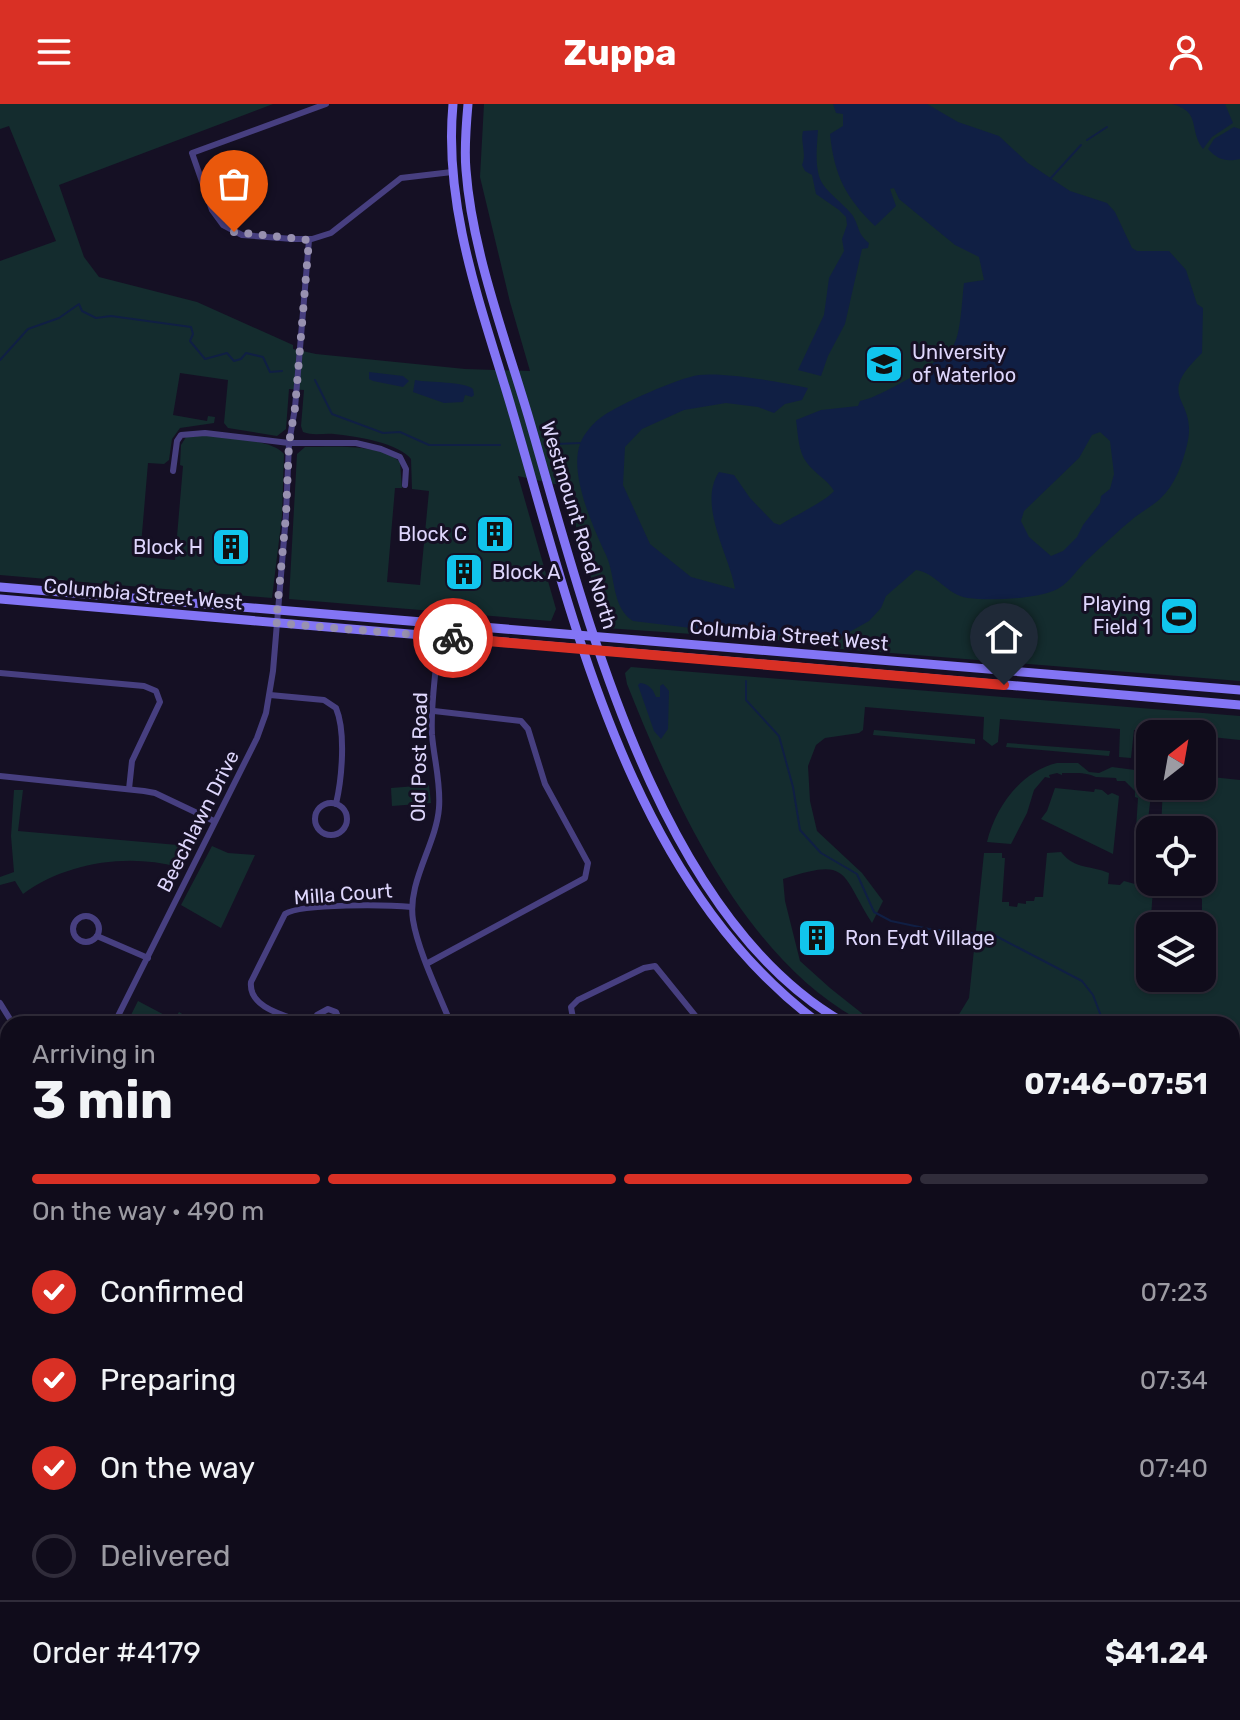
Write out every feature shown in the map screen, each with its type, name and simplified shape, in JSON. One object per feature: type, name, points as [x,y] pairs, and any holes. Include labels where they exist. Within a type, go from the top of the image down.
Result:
[{"type":"main road","name":"Westmount Road North","points":[[453,104],[452,172],[463,240],[584,649],[611,728],[645,803],[684,873],[730,940],[791,1003],[809,1016]]},
{"type":"main road","name":"Westmount Road North","points":[[468,104],[466,171],[481,256],[597,651],[624,722],[648,776],[716,900],[744,938],[780,977],[834,1016]]},
{"type":"main road","name":"Columbia Street West","points":[[0,587],[1240,690]]},
{"type":"main road","name":"Columbia Street West","points":[[0,599],[1240,705]]},
{"type":"street","points":[[326,104],[192,153],[215,215],[227,228],[246,235],[309,240],[334,231],[401,178],[452,172]]},
{"type":"street","name":"Beechlawn Drive","points":[[118,1016],[257,738],[270,695],[289,443],[295,408],[309,240]]},
{"type":"street","points":[[173,471],[177,441],[181,435],[191,432],[289,443],[356,443],[381,449],[400,457],[405,463],[405,485]]},
{"type":"street","name":"Old Post Road","points":[[440,625],[432,734],[439,783],[439,809],[412,907],[415,930],[448,1016]]},
{"type":"street","points":[[0,673],[144,686],[156,691],[160,702],[132,761],[129,789]]},
{"type":"street","points":[[270,695],[324,700],[336,708],[341,760],[341,783],[336,804]]},
{"type":"street","points":[[428,963],[585,878],[588,870],[588,863],[545,784],[528,729],[521,721],[434,711]]},
{"type":"street","points":[[0,776],[155,793],[214,821]]},
{"type":"street","points":[[324,804],[336,804],[344,809],[347,823],[341,832],[331,836],[318,829],[315,817],[324,804]]},
{"type":"street","name":"Milla Court","points":[[288,1016],[263,1006],[254,999],[250,989],[285,914],[305,909],[383,905],[412,907]]},
{"type":"street","points":[[84,915],[94,918],[99,928],[97,936],[88,942],[77,939],[73,928],[75,922],[84,915]]},
{"type":"street","points":[[97,936],[148,958]]},
{"type":"street","points":[[573,1016],[571,1007],[578,1000],[644,968],[655,966],[696,1016]]},
{"type":"street","points":[[318,1016],[328,1009],[338,1016]]},
{"type":"street","points":[[92,1720],[110,1720]]},
{"type":"green space","name":"University of Waterloo","points":[[0,104],[273,104],[59,185],[84,257],[99,277],[197,302],[293,345],[293,349],[465,369],[530,371],[480,177],[484,104],[1240,104],[1240,681],[829,648],[835,644],[606,628],[564,486],[518,476],[556,609],[551,621],[289,599],[297,454],[305,447],[368,449],[392,456],[400,462],[402,488],[395,488],[387,582],[420,585],[429,491],[412,489],[411,459],[397,449],[353,436],[303,432],[304,390],[289,389],[286,429],[277,436],[228,428],[224,423],[228,380],[180,373],[173,415],[207,421],[208,416],[215,417],[214,423],[180,428],[172,439],[169,460],[164,464],[148,463],[140,557],[175,560],[183,466],[180,465],[181,445],[186,437],[222,437],[267,444],[284,454],[282,516],[272,598],[0,575],[0,261],[56,241],[9,126],[0,129]]},
{"type":"green space","points":[[631,667],[1240,716],[1240,740],[1216,737],[1216,720],[1136,720],[1131,758],[1119,757],[1120,729],[1000,719],[998,742],[992,746],[983,739],[984,717],[865,707],[863,730],[825,738],[816,745],[808,766],[810,801],[817,831],[862,873],[883,901],[872,923],[841,874],[821,869],[783,879],[785,901],[800,961],[864,1015],[871,1016],[854,1016],[824,997],[785,962],[751,922],[720,876],[668,779],[627,684],[625,673]]},
{"type":"green space","points":[[874,730],[975,739],[975,744],[873,735]]},
{"type":"green space","points":[[1007,743],[1110,751],[1109,756],[1006,747]]},
{"type":"green space","points":[[1057,763],[1078,763],[1089,772],[1099,773],[1112,767],[1136,770],[1136,797],[1135,791],[1125,781],[1117,781],[1116,778],[1080,773],[1049,775],[1050,778],[1045,777],[1034,790],[1027,813],[1011,844],[987,842],[1003,804],[1021,783],[1044,767]]},
{"type":"green space","points":[[1216,777],[1240,780],[1240,1016],[958,1016],[969,998],[984,853],[1002,853],[1002,858],[1005,858],[1002,902],[1009,902],[1009,906],[1017,907],[1018,903],[1026,904],[1026,901],[1034,901],[1035,897],[1043,897],[1047,853],[1061,852],[1072,862],[1109,873],[1108,884],[1120,885],[1124,881],[1136,884],[1136,896],[1152,896],[1151,912],[1136,912],[1136,992],[1216,992],[1216,912],[1202,912],[1202,899],[1198,896],[1216,896],[1216,816],[1162,816],[1162,800],[1216,800]]},
{"type":"green space","points":[[429,785],[431,803],[392,806],[391,788]]},
{"type":"green space","points":[[1055,788],[1094,792],[1095,789],[1119,796],[1113,854],[1041,819]]},
{"type":"green space","points":[[14,790],[23,790],[18,831],[189,846],[178,867],[138,861],[97,864],[58,875],[23,894],[15,881],[0,885],[0,877],[14,872],[11,836]]},
{"type":"green space","points":[[1138,800],[1150,800],[1148,816],[1137,816]]},
{"type":"green space","points":[[212,846],[228,853],[255,855],[221,928],[181,905]]},
{"type":"green space","points":[[138,1001],[166,1016],[132,1016]]},
{"type":"water","points":[[833,104],[927,104],[958,122],[999,136],[1028,163],[1070,191],[1107,203],[1115,212],[1132,248],[1137,251],[1169,251],[1186,270],[1197,304],[1203,308],[1202,353],[1187,369],[1178,390],[1189,429],[1180,467],[1160,499],[1116,533],[1062,586],[1045,594],[1011,599],[968,598],[916,570],[886,596],[881,608],[869,621],[835,640],[759,633],[749,635],[633,621],[617,600],[609,563],[580,485],[577,456],[580,444],[600,418],[635,399],[699,375],[738,376],[808,388],[802,400],[785,404],[774,413],[758,407],[726,403],[684,410],[642,429],[625,447],[623,485],[650,544],[691,577],[735,589],[713,515],[713,485],[719,472],[734,475],[750,498],[774,523],[780,525],[824,499],[834,491],[804,459],[796,420],[821,410],[858,406],[860,401],[895,386],[936,361],[956,341],[964,283],[984,280],[979,257],[955,245],[899,199],[894,188],[890,189],[896,206],[875,226],[865,216],[838,174],[830,134],[843,126],[843,114],[836,113]],"holes":[[[1100,432],[1110,441],[1114,474],[1110,489],[1101,496],[1100,503],[1077,537],[1063,551],[1051,556],[1029,537],[1021,521],[1024,511],[1079,458],[1092,435]]]},
{"type":"water","points":[[1172,104],[1225,104],[1233,123],[1212,137],[1203,149],[1191,116]]},
{"type":"water","points":[[1234,127],[1240,129],[1240,159],[1219,158],[1208,149],[1214,139]]},
{"type":"water","points":[[818,130],[817,165],[821,181],[853,216],[869,243],[868,248],[862,249],[845,324],[821,376],[798,370],[824,315],[829,278],[844,251],[842,239],[847,225],[846,217],[839,210],[816,194],[812,175],[802,165],[803,131]]},
{"type":"water","points":[[369,372],[403,376],[409,381],[403,387],[373,381],[369,379]]},
{"type":"water","points":[[415,380],[469,386],[474,395],[465,395],[463,402],[444,403],[413,392]]},
{"type":"water","points":[[663,684],[669,691],[668,729],[661,739],[654,731],[638,685],[650,687],[656,697],[660,697],[660,686]]},
{"type":"waterway","points":[[1087,140],[1107,127]]},
{"type":"waterway","points":[[1050,179],[1081,145]]},
{"type":"waterway","points":[[0,360],[28,329],[59,318],[79,304],[82,311],[96,318],[111,316],[191,327],[193,334],[190,341],[205,359],[227,353],[234,361],[246,353],[263,357],[270,372],[282,371]]},
{"type":"waterway","points":[[315,380],[332,414],[383,433],[400,432],[429,445],[500,445]]},
{"type":"waterway","points":[[556,444],[580,443]]},
{"type":"waterway","points":[[746,681],[746,700],[779,736],[793,787],[800,830],[821,853],[857,874],[874,912],[891,921],[929,929],[994,935],[1082,981],[1093,995],[1101,1016]]},
{"type":"way so far","points":[[234,232],[309,240],[295,408],[289,443],[276,623],[453,638]]},
{"type":"place","name":"University of Waterloo","points":[[884,364]]},
{"type":"place","name":"Block C","points":[[495,534]]},
{"type":"place","name":"Block H","points":[[231,547]]},
{"type":"place","name":"Block A","points":[[464,572]]},
{"type":"place","name":"Playing Field 1","points":[[1179,616]]},
{"type":"place","name":"Ron Eydt Village","points":[[817,938]]},
{"type":"route","points":[[453,638],[1004,685]]}]
